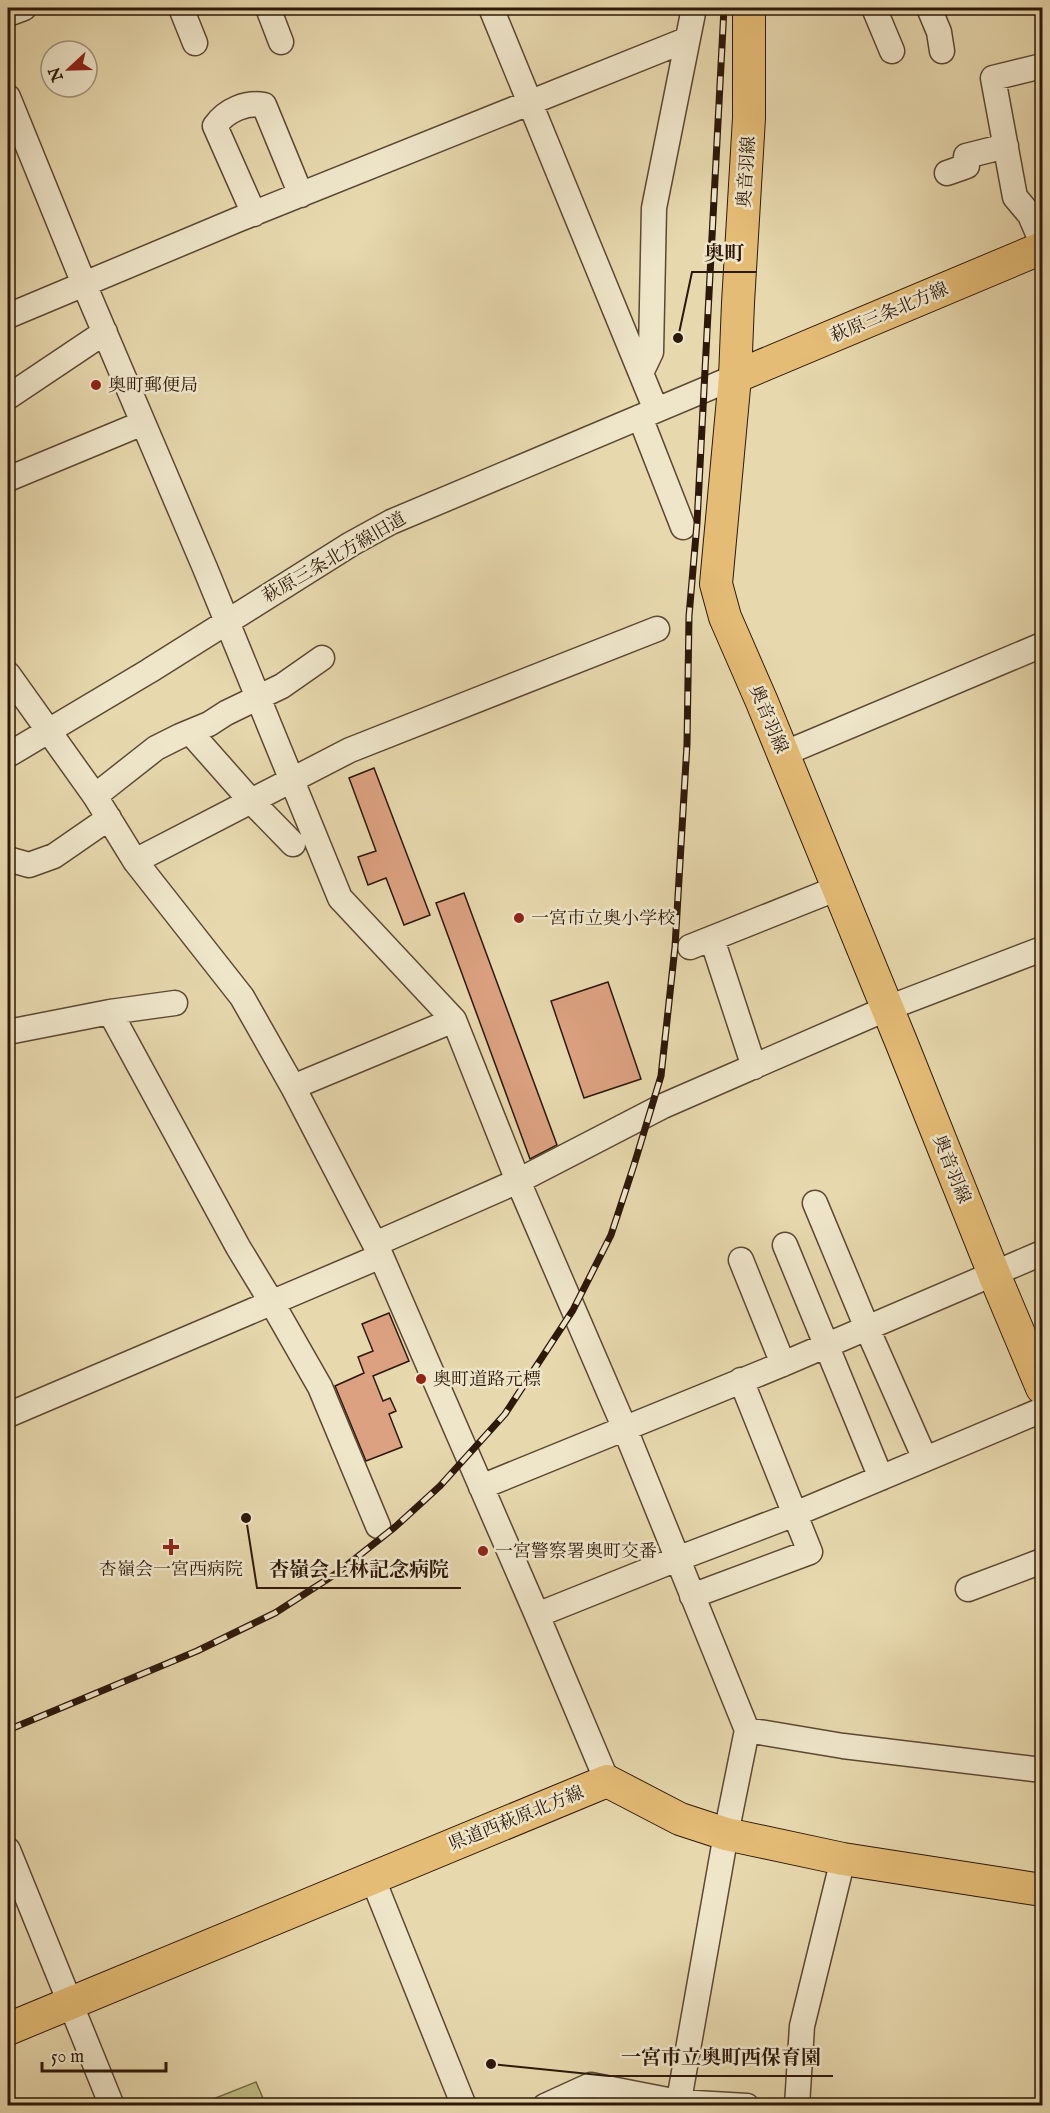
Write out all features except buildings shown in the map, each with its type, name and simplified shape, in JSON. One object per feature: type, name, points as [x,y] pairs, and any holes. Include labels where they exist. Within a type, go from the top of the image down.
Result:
[{"type":"main road","name":"奥音羽線","points":[[752,9],[749,118],[735,377],[716,584],[725,617],[888,1008],[1042,1388]]},
{"type":"main road","name":"萩原三条北方線","points":[[735,377],[1042,246]]},
{"type":"main road","name":"県道西萩原北方線","points":[[8,2029],[607,1781],[680,1818],[726,1834],[843,1858],[1042,1890]]},
{"type":"street","points":[[8,14],[24,8]]},
{"type":"street","points":[[181,8],[195,43]]},
{"type":"street","points":[[268,8],[281,42]]},
{"type":"street","points":[[491,8],[641,373],[648,414],[683,526]]},
{"type":"street","points":[[641,373],[651,352],[654,208],[694,8]]},
{"type":"street","points":[[874,8],[892,51]]},
{"type":"street","points":[[929,8],[939,32],[942,51]]},
{"type":"street","points":[[8,316],[528,102],[686,40]]},
{"type":"street","points":[[1042,66],[993,78],[1016,197],[1030,216],[1042,246]]},
{"type":"street","points":[[8,97],[14,133],[105,332],[340,898],[453,1020],[518,1181],[625,1429],[747,1730],[678,2104]]},
{"type":"street","points":[[254,214],[215,126],[222,115],[252,103],[264,105],[301,195]]},
{"type":"street","points":[[947,173],[967,166],[966,156],[1006,146]]},
{"type":"street","points":[[8,397],[105,332]]},
{"type":"street","name":"萩原三条北方線旧道","points":[[8,755],[149,671],[351,544],[391,522],[735,377]]},
{"type":"street","points":[[8,479],[143,423]]},
{"type":"street","points":[[135,861],[350,750],[657,629]]},
{"type":"street","points":[[783,754],[1042,645]]},
{"type":"street","points":[[95,796],[156,748],[209,724],[258,696],[282,686],[322,658]]},
{"type":"street","points":[[8,675],[95,796],[135,861],[242,998],[293,1087],[378,1250],[607,1781]]},
{"type":"street","points":[[190,732],[293,844]]},
{"type":"street","points":[[8,859],[29,865],[54,856],[109,818]]},
{"type":"street","points":[[754,1067],[701,943],[838,888]]},
{"type":"street","points":[[8,1415],[272,1303],[663,1106],[888,1008],[1042,949]]},
{"type":"street","points":[[8,1032],[110,1012],[175,1003]]},
{"type":"street","points":[[110,1012],[238,1247],[320,1387],[378,1526]]},
{"type":"street","points":[[293,1087],[453,1020]]},
{"type":"street","points":[[815,1203],[925,1459]]},
{"type":"street","points":[[785,1245],[881,1478]]},
{"type":"street","points":[[481,1487],[783,1364],[1042,1253]]},
{"type":"street","points":[[741,1260],[783,1364]]},
{"type":"street","points":[[692,1596],[810,1552],[741,1380]]},
{"type":"street","points":[[537,1615],[795,1514],[1042,1410]]},
{"type":"street","points":[[968,1589],[1042,1561]]},
{"type":"street","points":[[747,1730],[843,1746],[1042,1770]]},
{"type":"street","points":[[8,1850],[112,2106]]},
{"type":"street","points":[[797,2106],[802,2026],[843,1858]]},
{"type":"street","points":[[372,1877],[464,2106]]},
{"type":"street","points":[[545,2106],[591,2085],[678,2104],[747,2106]]},
{"type":"shaded area","points":[[256,2082],[266,2105],[198,2105]]},
{"type":"railway","points":[[8,1730],[197,1651],[275,1613],[337,1573],[395,1527],[440,1486],[505,1414],[573,1310],[611,1235],[661,1076],[675,947],[687,744],[689,616],[697,523],[724,8]]},
{"type":"place","name":"奥町","points":[[678,338]]},
{"type":"place","name":"奥町郵便局","points":[[96,385]]},
{"type":"place","name":"一宮市立奥小学校","points":[[519,918]]},
{"type":"place","name":"奥町道路元標","points":[[421,1379]]},
{"type":"place","name":"杏嶺会上林記念病院","points":[[246,1518]]},
{"type":"place","name":"杏嶺会一宮西病院","points":[[171,1547]]},
{"type":"place","name":"一宮警察署奥町交番","points":[[483,1551]]},
{"type":"place","name":"一宮市立奥町西保育園","points":[[491,2064]]}]
